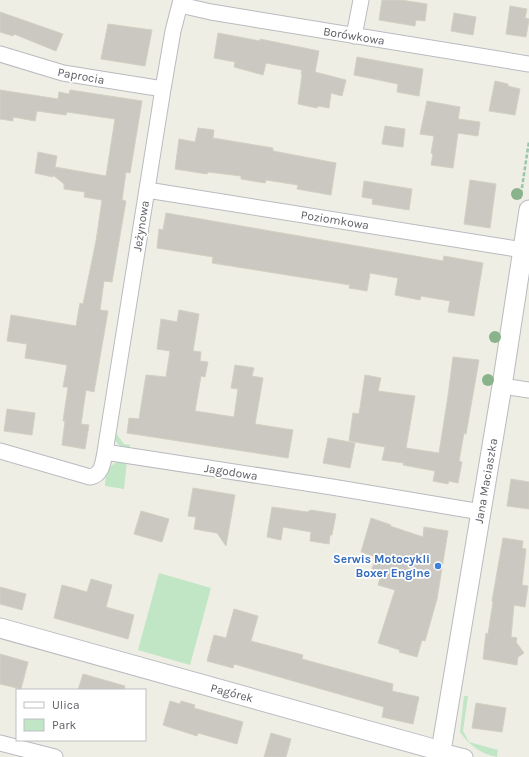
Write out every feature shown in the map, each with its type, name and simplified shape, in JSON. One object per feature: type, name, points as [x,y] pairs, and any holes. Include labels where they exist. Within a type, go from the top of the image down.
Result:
[{"type":"street","points":[[354,36],[360,0]]},
{"type":"street","name":"Borówkowa","points":[[181,2],[211,12],[529,64]]},
{"type":"street","name":"Jeżynowa","points":[[105,452],[163,89],[173,31],[181,2]]},
{"type":"street","name":"Paprocia","points":[[0,54],[63,73],[163,89]]},
{"type":"street","name":"Poziomkowa","points":[[147,190],[523,250]]},
{"type":"street","name":"Jana Maciaszka","points":[[440,754],[502,386],[529,210]]},
{"type":"street","points":[[502,386],[529,390]]},
{"type":"street","points":[[0,451],[90,477],[95,476],[101,470],[105,452]]},
{"type":"street","name":"Jagodowa","points":[[105,452],[481,512]]},
{"type":"street","name":"Pagórek","points":[[0,628],[440,754],[465,757]]},
{"type":"street","points":[[0,743],[55,757]]},
{"type":"green space","points":[[115,432],[124,444],[130,445],[129,449],[118,444],[114,436]]},
{"type":"green space","points":[[127,461],[124,489],[105,486],[107,473],[111,467],[117,462]]},
{"type":"green space","points":[[159,573],[211,588],[190,665],[138,650]]},
{"type":"green space","points":[[464,696],[468,696],[463,731],[469,742],[498,750],[497,757],[486,754],[476,748],[467,741],[460,732]]},
{"type":"building","points":[[382,0],[401,0],[427,4],[425,21],[416,20],[415,26],[379,20]]},
{"type":"building","points":[[510,6],[527,9],[525,18],[529,20],[526,37],[506,34]]},
{"type":"building","points":[[0,12],[63,34],[56,51],[14,34],[13,36],[0,32]]},
{"type":"building","points":[[454,13],[476,17],[473,35],[451,31]]},
{"type":"building","points":[[108,24],[152,30],[145,66],[101,59]]},
{"type":"building","points":[[218,33],[260,41],[260,39],[319,51],[315,72],[346,80],[342,96],[331,93],[329,108],[318,106],[317,108],[298,104],[302,70],[266,63],[263,75],[234,67],[235,62],[214,58]]},
{"type":"building","points":[[357,57],[423,69],[419,96],[397,92],[398,84],[354,75]]},
{"type":"building","points":[[495,81],[520,89],[515,115],[489,111]]},
{"type":"building","points":[[0,90],[58,99],[59,92],[69,94],[70,90],[142,101],[130,173],[126,172],[122,200],[126,201],[112,282],[104,281],[100,310],[108,311],[94,392],[86,390],[81,424],[89,425],[85,449],[62,445],[65,421],[63,421],[68,387],[63,387],[67,365],[25,358],[27,344],[7,341],[11,315],[76,326],[80,303],[83,304],[96,241],[102,200],[84,197],[85,192],[64,189],[64,184],[53,175],[53,177],[35,173],[38,152],[57,156],[55,167],[106,176],[115,119],[67,112],[66,115],[37,111],[35,121],[13,117],[13,121],[0,119]]},
{"type":"building","points":[[427,101],[460,107],[458,119],[480,122],[478,136],[458,133],[453,168],[431,165],[433,154],[431,153],[434,136],[420,134]]},
{"type":"building","points":[[385,126],[405,129],[403,147],[382,144]]},
{"type":"building","points":[[198,128],[214,130],[213,138],[273,148],[273,151],[336,163],[331,195],[297,189],[298,185],[266,180],[265,183],[241,179],[241,176],[208,172],[207,174],[175,169],[179,139],[195,142]]},
{"type":"building","points":[[470,180],[496,184],[490,228],[464,224]]},
{"type":"building","points":[[364,181],[412,189],[409,210],[372,204],[373,199],[362,197]]},
{"type":"building","points":[[166,213],[443,261],[444,256],[483,263],[474,316],[448,312],[450,301],[421,296],[420,300],[395,295],[398,278],[370,273],[367,291],[349,288],[350,285],[212,263],[213,257],[157,248],[159,229],[163,230]]},
{"type":"building","points":[[179,310],[199,314],[193,351],[201,352],[200,361],[208,362],[205,377],[201,376],[195,411],[234,417],[238,389],[231,388],[235,365],[254,368],[252,376],[263,378],[255,424],[293,430],[288,458],[127,433],[129,418],[139,419],[146,375],[166,377],[170,351],[157,349],[161,319],[177,322]]},
{"type":"building","points":[[453,357],[479,360],[466,434],[464,433],[459,461],[462,462],[458,483],[449,481],[448,484],[433,481],[435,471],[403,465],[404,463],[382,460],[385,447],[349,441],[353,413],[359,414],[365,375],[381,378],[378,391],[415,396],[406,448],[439,453]]},
{"type":"building","points":[[7,409],[35,413],[32,435],[4,431]]},
{"type":"building","points":[[328,438],[355,443],[350,468],[323,463]]},
{"type":"building","points":[[511,479],[529,482],[529,509],[507,506]]},
{"type":"building","points":[[193,488],[235,495],[226,546],[217,533],[194,529],[196,517],[188,516]]},
{"type":"building","points":[[272,507],[307,512],[311,510],[336,514],[329,544],[310,541],[311,532],[283,527],[281,540],[267,537]]},
{"type":"building","points":[[141,511],[169,519],[162,542],[134,534]]},
{"type":"building","points":[[371,518],[423,537],[424,527],[448,531],[437,599],[425,641],[422,640],[417,657],[399,652],[400,650],[378,643],[395,590],[378,585],[382,572],[372,569],[376,557],[361,552]]},
{"type":"building","points":[[503,538],[523,541],[522,548],[526,549],[522,585],[528,586],[525,607],[514,605],[511,637],[517,638],[516,642],[524,653],[518,657],[517,665],[483,659],[486,633],[488,634]]},
{"type":"building","points":[[91,579],[112,585],[106,607],[134,615],[128,639],[54,618],[62,585],[87,592]]},
{"type":"building","points":[[0,587],[26,594],[22,610],[0,604]]},
{"type":"building","points":[[234,609],[258,616],[251,641],[303,655],[302,659],[393,684],[392,691],[419,697],[413,724],[382,717],[384,707],[234,664],[233,668],[207,661],[214,635],[226,638]]},
{"type":"building","points":[[0,654],[28,662],[21,689],[0,684]]},
{"type":"building","points":[[83,674],[125,686],[124,689],[78,689]]},
{"type":"building","points":[[170,701],[180,704],[181,701],[195,705],[194,708],[243,722],[237,744],[198,733],[197,736],[163,725]]},
{"type":"building","points":[[476,703],[506,708],[502,732],[472,728]]},
{"type":"building","points":[[271,733],[291,739],[286,757],[264,757]]},
{"type":"place","name":"Serwis Motocykli Boxer Engine","points":[[438,566]]}]
